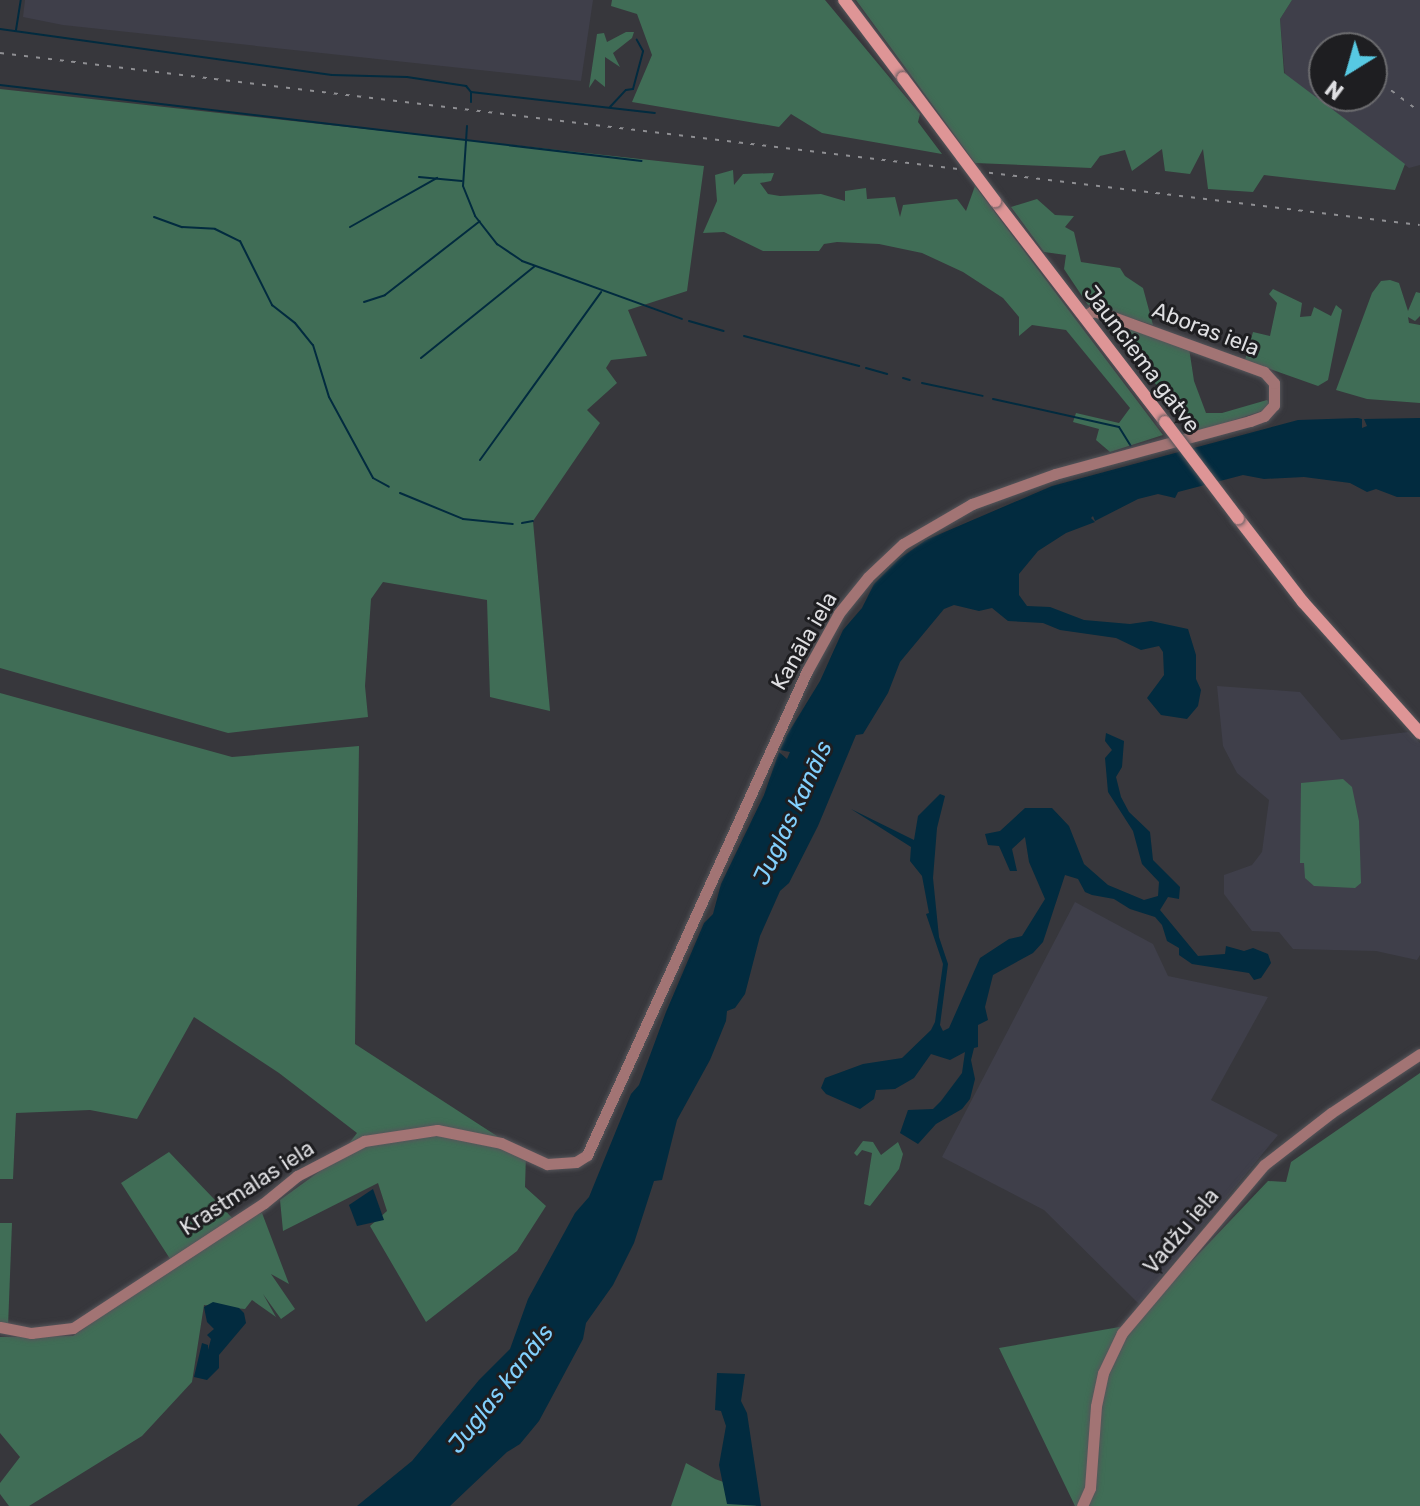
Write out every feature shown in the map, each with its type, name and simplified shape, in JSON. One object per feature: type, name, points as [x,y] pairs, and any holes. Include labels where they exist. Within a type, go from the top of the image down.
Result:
[{"type":"main road","points":[[834,0],[857,19]]},
{"type":"main road","points":[[847,0],[857,19]]},
{"type":"main road","name":"Jaunciema gatve","points":[[857,19],[1238,518],[1313,613],[1420,733]]},
{"type":"street","name":"Aboras iela","points":[[1084,316],[1093,311],[1107,315],[1269,375]]},
{"type":"street","name":"Kanāla iela","points":[[576,1162],[591,1149],[608,1114],[807,671],[839,613],[868,577],[903,544],[928,527],[994,495],[1264,416],[1277,398],[1269,375]]},
{"type":"street","name":"Vadžu iela","points":[[1082,1506],[1090,1488],[1096,1406],[1103,1373],[1122,1333],[1264,1165],[1331,1113],[1420,1054]]},
{"type":"street","name":"Krastmalas iela","points":[[0,1327],[31,1333],[73,1328],[264,1203],[297,1176],[364,1141],[437,1130],[501,1143],[538,1163],[576,1162]]},
{"type":"shaded area","points":[[25,0],[593,0],[581,81],[63,25],[23,17]]},
{"type":"shaded area","points":[[1292,0],[1420,0],[1420,165],[1409,168],[1334,112],[1388,112],[1388,32],[1308,32],[1308,93],[1285,76],[1280,19]]},
{"type":"shaded area","points":[[1217,686],[1300,692],[1341,740],[1408,732],[1420,743],[1420,955],[1417,960],[1376,951],[1293,949],[1279,932],[1252,931],[1224,894],[1224,875],[1252,865],[1262,852],[1269,800],[1237,773],[1223,746]]},
{"type":"shaded area","points":[[1075,902],[1153,944],[1168,976],[1268,997],[1211,1100],[1278,1135],[1139,1304],[1044,1210],[942,1157]]},
{"type":"green space","points":[[612,0],[825,0],[920,114],[918,122],[942,154],[822,133],[791,114],[779,127],[632,102],[652,55],[637,14],[611,6]]},
{"type":"green space","points":[[856,0],[1292,0],[1280,19],[1284,73],[1308,91],[1308,112],[1336,112],[1405,164],[1395,190],[1264,175],[1253,192],[1208,189],[1203,149],[1190,174],[1165,171],[1162,149],[1132,171],[1125,150],[1100,156],[1091,168],[975,163]]},
{"type":"green space","points":[[626,32],[634,32],[632,38],[613,53],[620,67],[605,57],[605,87],[595,79],[589,88],[597,34],[604,33],[607,42]]},
{"type":"green space","points":[[0,89],[704,166],[687,291],[628,310],[647,356],[611,360],[606,368],[617,383],[587,410],[600,423],[533,521],[550,711],[490,697],[487,600],[383,582],[371,599],[365,686],[368,717],[228,733],[0,668]]},
{"type":"green space","points":[[733,170],[734,185],[743,174],[774,173],[771,181],[760,183],[768,194],[780,196],[821,194],[845,201],[845,191],[866,188],[867,199],[895,197],[900,217],[903,205],[957,199],[966,211],[975,186],[1163,435],[1110,452],[1096,440],[1099,429],[1073,422],[1076,413],[1119,423],[1130,408],[1066,330],[1032,325],[1019,336],[1019,317],[1003,298],[963,272],[922,253],[879,244],[837,242],[824,244],[819,251],[763,251],[724,232],[703,233],[717,201],[715,175]]},
{"type":"green space","points":[[1037,199],[1055,215],[1074,216],[1065,227],[1074,232],[1081,262],[1120,268],[1125,276],[1143,288],[1153,325],[1088,305],[1064,269],[1066,255],[1044,252],[1011,207]]},
{"type":"green space","points":[[1381,281],[1399,283],[1408,311],[1416,292],[1420,293],[1420,316],[1415,321],[1408,317],[1409,323],[1420,325],[1420,403],[1367,399],[1336,390],[1372,293]]},
{"type":"green space","points":[[1273,289],[1302,303],[1300,317],[1311,316],[1314,307],[1331,316],[1336,305],[1342,310],[1328,380],[1318,386],[1245,360],[1253,332],[1270,336],[1277,303],[1269,294]]},
{"type":"green space","points":[[1107,321],[1189,348],[1194,381],[1206,413],[1222,413],[1267,400],[1270,404],[1262,411],[1200,431],[1190,424],[1105,325]]},
{"type":"green space","points":[[0,693],[232,757],[359,746],[355,1044],[526,1155],[525,1187],[546,1206],[517,1251],[426,1322],[370,1226],[387,1211],[378,1183],[283,1231],[280,1200],[338,1158],[357,1133],[279,1073],[194,1017],[137,1119],[90,1110],[16,1113],[13,1179],[0,1179]]},
{"type":"green space","points":[[1343,779],[1352,787],[1359,821],[1361,883],[1355,888],[1314,886],[1305,878],[1304,863],[1300,863],[1301,783]]},
{"type":"green space","points":[[1420,1073],[1420,1506],[1075,1506],[999,1348],[1131,1325],[1268,1181],[1286,1182],[1291,1162]]},
{"type":"green space","points":[[863,1141],[873,1142],[881,1155],[898,1142],[903,1154],[899,1169],[870,1206],[864,1204],[872,1153],[862,1150],[857,1156],[854,1153]]},
{"type":"green space","points":[[169,1152],[236,1222],[262,1213],[289,1284],[271,1274],[295,1309],[281,1319],[263,1294],[276,1317],[252,1300],[245,1309],[204,1305],[192,1382],[142,1436],[29,1506],[9,1506],[0,1494],[0,1483],[20,1457],[0,1433],[0,1337],[73,1336],[174,1265],[121,1183]]},
{"type":"green space","points":[[0,1223],[12,1223],[8,1327],[0,1326]]},
{"type":"green space","points":[[686,1463],[715,1479],[749,1491],[756,1506],[671,1506]]},
{"type":"water","name":"Juglas kanāls","points":[[1420,418],[1420,497],[1397,497],[1376,489],[1367,492],[1350,483],[1304,477],[1264,479],[1243,475],[1178,492],[1175,498],[1158,494],[1138,499],[1095,521],[1093,516],[1091,518],[1095,522],[1066,533],[1038,551],[1019,574],[1019,595],[1027,606],[1050,607],[1084,620],[1130,624],[1151,621],[1188,629],[1196,655],[1196,679],[1201,690],[1198,706],[1187,719],[1161,715],[1147,698],[1164,675],[1163,652],[1159,646],[1141,650],[1116,638],[1060,630],[1043,623],[1008,621],[992,608],[979,611],[954,605],[944,609],[900,662],[888,693],[863,734],[856,735],[818,826],[789,883],[780,891],[760,936],[745,994],[735,1008],[727,1011],[710,1060],[677,1120],[662,1180],[654,1181],[634,1243],[613,1285],[586,1323],[583,1339],[539,1421],[520,1444],[507,1452],[450,1506],[357,1506],[412,1461],[479,1380],[510,1349],[528,1299],[575,1213],[589,1197],[631,1094],[639,1085],[704,923],[713,914],[721,884],[764,795],[779,752],[787,759],[790,752],[780,750],[787,735],[820,681],[843,630],[862,608],[874,584],[899,559],[926,540],[1052,486],[1298,420],[1362,419],[1362,428],[1367,426],[1364,419]]},
{"type":"water","points":[[1106,733],[1124,741],[1122,767],[1116,777],[1121,797],[1129,812],[1150,832],[1153,860],[1180,887],[1179,899],[1168,897],[1160,910],[1198,956],[1225,954],[1226,946],[1244,951],[1253,948],[1268,954],[1271,963],[1261,978],[1254,980],[1249,973],[1192,964],[1179,955],[1179,948],[1167,941],[1162,925],[1155,917],[1130,909],[1114,899],[1085,892],[1078,879],[1065,875],[1043,942],[1033,953],[993,975],[985,1007],[988,1020],[978,1025],[978,1047],[974,1048],[971,1060],[975,1079],[970,1099],[962,1109],[936,1124],[918,1144],[900,1133],[908,1110],[933,1109],[941,1101],[962,1073],[965,1052],[950,1060],[931,1054],[914,1078],[895,1089],[876,1090],[874,1099],[860,1109],[826,1094],[821,1088],[825,1078],[863,1064],[902,1058],[931,1030],[935,1022],[943,964],[926,914],[929,913],[922,876],[910,861],[911,847],[851,809],[914,840],[918,816],[940,794],[945,796],[937,828],[933,878],[939,937],[948,964],[940,1025],[943,1031],[949,1028],[980,958],[1009,939],[1022,936],[1045,899],[1029,862],[1025,837],[1012,849],[1017,871],[1010,871],[999,846],[988,845],[985,834],[1000,831],[1025,808],[1052,808],[1069,826],[1084,864],[1108,885],[1144,900],[1158,896],[1159,882],[1142,864],[1133,831],[1108,792],[1105,758],[1112,750],[1105,741]]},
{"type":"water","points":[[373,1189],[384,1220],[357,1226],[349,1205]]},
{"type":"water","points":[[213,1302],[239,1308],[244,1313],[246,1323],[219,1355],[219,1368],[207,1380],[194,1377],[202,1343],[208,1345],[208,1350],[211,1339],[207,1335],[214,1329],[207,1322],[204,1307]]},
{"type":"water","points":[[717,1373],[745,1374],[741,1401],[747,1413],[761,1506],[727,1504],[719,1465],[726,1426],[721,1411],[715,1410]]},
{"type":"waterway","points":[[16,30],[21,0]]},
{"type":"waterway","points":[[0,29],[332,75],[407,77],[466,86],[471,92]]},
{"type":"waterway","points":[[610,107],[626,90],[633,89],[643,51],[637,40]]},
{"type":"waterway","points":[[0,85],[642,161]]},
{"type":"waterway","points":[[471,102],[471,92],[655,113]]},
{"type":"waterway","points":[[467,126],[463,186],[475,216],[497,244],[522,261],[682,319]]},
{"type":"waterway","points":[[419,177],[462,181]]},
{"type":"waterway","points":[[350,227],[437,178]]},
{"type":"waterway","points":[[154,217],[182,227],[215,229],[240,241],[272,305],[295,323],[313,345],[329,397],[373,478],[389,487]]},
{"type":"waterway","points":[[364,302],[385,295],[480,221]]},
{"type":"waterway","points":[[421,358],[535,266]]},
{"type":"waterway","points":[[480,460],[601,292]]},
{"type":"waterway","points":[[689,321],[724,331]]},
{"type":"waterway","points":[[744,336],[859,366]]},
{"type":"waterway","points":[[866,368],[887,374]]},
{"type":"waterway","points":[[903,378],[910,380]]},
{"type":"waterway","points":[[922,383],[983,396]]},
{"type":"waterway","points":[[993,399],[1119,427],[1131,446]]},
{"type":"waterway","points":[[400,493],[463,519],[513,524]]},
{"type":"waterway","points":[[522,523],[533,521]]},
{"type":"railway","points":[[0,53],[1420,225]]},
{"type":"railway","points":[[1388,88],[1416,109]]}]
